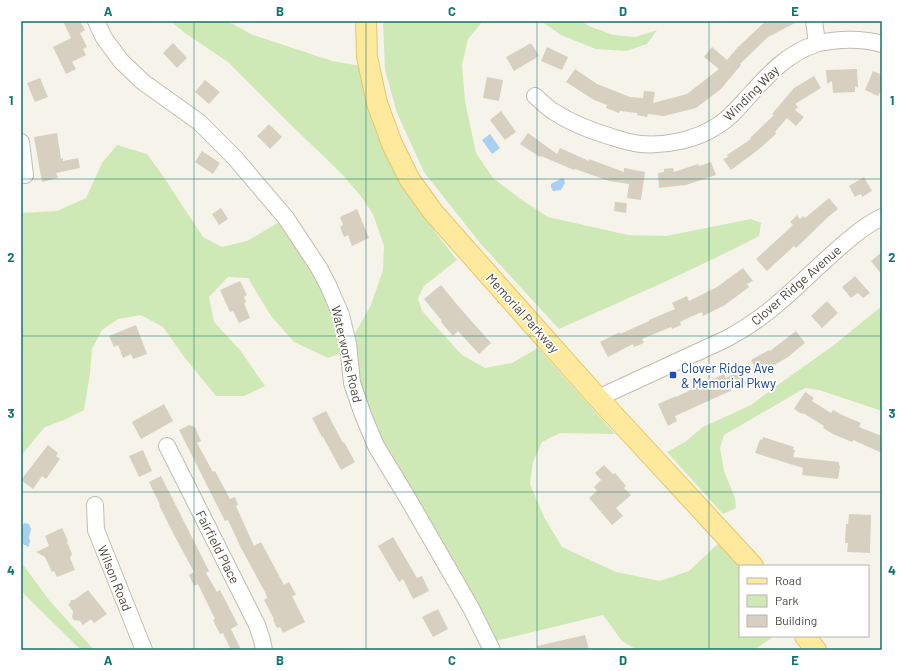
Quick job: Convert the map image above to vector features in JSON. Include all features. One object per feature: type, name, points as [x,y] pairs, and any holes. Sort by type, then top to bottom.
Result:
[{"type":"main road","name":"Memorial Parkway","points":[[366,21],[367,57],[377,104],[392,144],[410,180],[433,212],[598,398],[752,565]]},
{"type":"main road","points":[[806,637],[816,650]]},
{"type":"street","name":"Waterworks Road","points":[[96,21],[104,38],[121,62],[143,82],[199,122],[235,158],[286,218],[319,268],[341,315],[348,344],[352,383],[376,446],[471,608],[492,650]]},
{"type":"street","points":[[814,21],[817,43]]},
{"type":"street","name":"Winding Way","points":[[535,96],[554,112],[595,132],[628,142],[641,144],[664,144],[701,135],[717,126],[734,112],[783,61],[805,48],[817,43],[854,39],[882,44]]},
{"type":"street","points":[[21,142],[25,175]]},
{"type":"street","name":"Clover Ridge Avenue","points":[[598,398],[743,330],[758,320],[782,300],[854,234],[882,217]]},
{"type":"street","name":"Fairfield Place","points":[[167,446],[256,623],[264,650]]},
{"type":"street","name":"Wilson Road","points":[[95,505],[96,530],[144,650]]},
{"type":"green space","points":[[170,21],[227,21],[253,35],[332,61],[361,66],[393,165],[416,207],[457,260],[424,286],[418,298],[422,311],[462,355],[485,368],[512,363],[538,348],[615,434],[560,433],[542,442],[533,462],[530,484],[544,517],[562,547],[616,572],[660,581],[689,571],[720,542],[739,567],[739,637],[773,637],[754,650],[637,650],[622,641],[603,615],[496,641],[367,413],[356,372],[353,337],[371,305],[383,270],[384,246],[373,214],[360,195],[341,173],[228,62]]},
{"type":"green space","points":[[383,21],[483,21],[468,39],[462,65],[465,101],[476,153],[493,178],[519,198],[548,217],[628,235],[666,236],[751,219],[761,223],[759,236],[685,272],[559,329],[480,243],[424,172],[397,113],[385,70]]},
{"type":"green space","points":[[541,21],[582,21],[589,26],[613,35],[636,37],[657,30],[647,44],[626,51],[596,49],[561,35]]},
{"type":"green space","points":[[117,145],[147,154],[203,237],[222,247],[247,241],[281,221],[317,277],[337,324],[344,352],[328,358],[294,342],[271,316],[248,278],[228,277],[209,297],[214,322],[240,350],[265,386],[244,396],[216,396],[185,358],[163,327],[141,315],[118,319],[102,330],[92,349],[90,374],[84,410],[45,427],[21,457],[21,213],[57,211],[86,198],[102,163]]},
{"type":"green space","points":[[882,306],[882,411],[819,390],[805,388],[724,435],[720,448],[724,471],[735,498],[736,508],[723,514],[667,452],[685,442],[703,427],[751,405],[834,345]]},
{"type":"green space","points":[[21,562],[49,600],[94,650],[81,650],[21,591]]},
{"type":"water","points":[[490,134],[500,148],[492,154],[482,140]]},
{"type":"water","points":[[562,178],[564,179],[565,183],[561,190],[553,191],[551,184]]},
{"type":"water","points":[[24,523],[29,524],[31,529],[29,537],[30,542],[29,546],[27,547],[22,543],[21,537],[21,531]]},
{"type":"building","points":[[63,21],[80,21],[85,30],[80,33],[87,47],[83,49],[86,55],[72,62],[76,69],[66,74],[53,47],[71,38]]},
{"type":"building","points":[[766,21],[799,21],[768,37],[740,64],[741,65],[721,89],[696,108],[664,116],[648,114],[647,117],[637,115],[637,113],[620,111],[619,113],[606,108],[607,105],[594,100],[566,82],[575,69],[597,84],[630,97],[643,98],[644,91],[655,92],[653,103],[687,94],[719,69],[704,57],[712,47],[727,60],[737,48]]},
{"type":"building","points":[[173,43],[187,58],[177,68],[163,53]]},
{"type":"building","points":[[531,43],[539,56],[514,71],[506,57]]},
{"type":"building","points":[[547,47],[568,57],[562,70],[541,61]]},
{"type":"building","points":[[857,69],[858,88],[855,86],[855,92],[833,93],[832,81],[827,84],[826,70]]},
{"type":"building","points":[[873,71],[882,75],[882,88],[878,96],[865,90]]},
{"type":"building","points":[[814,76],[821,88],[795,104],[798,107],[795,110],[804,117],[796,126],[787,118],[775,132],[776,134],[758,150],[731,170],[723,159],[728,157],[727,155],[751,139],[750,138],[774,115],[772,114],[794,88]]},
{"type":"building","points":[[487,77],[503,80],[499,101],[483,98]]},
{"type":"building","points":[[40,78],[48,97],[35,102],[27,83]]},
{"type":"building","points":[[205,80],[220,92],[209,104],[195,92]]},
{"type":"building","points":[[501,111],[516,132],[505,140],[490,120]]},
{"type":"building","points":[[269,124],[282,137],[270,149],[257,136]]},
{"type":"building","points":[[57,133],[61,159],[63,158],[63,161],[78,158],[80,168],[56,173],[58,178],[42,182],[34,137]]},
{"type":"building","points":[[528,133],[557,154],[560,148],[589,161],[589,159],[624,172],[624,168],[645,172],[641,200],[627,198],[629,184],[609,181],[575,169],[574,170],[541,156],[540,157],[520,144]]},
{"type":"building","points":[[202,151],[220,163],[213,174],[195,162]]},
{"type":"building","points":[[711,162],[716,175],[686,185],[659,188],[658,173],[664,172],[664,169],[673,168],[674,172],[698,164],[699,166]]},
{"type":"building","points":[[864,177],[872,191],[862,197],[861,194],[855,197],[849,186]]},
{"type":"building","points":[[829,198],[838,209],[796,248],[794,246],[767,271],[756,259],[793,225],[790,222],[797,215],[800,219],[803,216],[805,218]]},
{"type":"building","points":[[615,202],[627,203],[626,213],[614,211]]},
{"type":"building","points":[[221,208],[228,219],[219,225],[212,214]]},
{"type":"building","points":[[357,209],[369,238],[352,246],[348,235],[344,237],[340,227],[343,225],[340,217]]},
{"type":"building","points":[[882,252],[882,275],[871,261]]},
{"type":"building","points":[[743,268],[753,281],[747,284],[749,287],[725,305],[703,316],[702,312],[690,317],[680,322],[681,325],[672,329],[671,327],[642,339],[644,343],[634,347],[633,344],[608,357],[600,342],[675,309],[672,303],[687,296],[689,301],[717,287]]},
{"type":"building","points":[[855,276],[870,293],[863,298],[858,293],[851,298],[842,287]]},
{"type":"building","points":[[240,281],[247,295],[244,297],[246,302],[244,303],[250,318],[239,323],[233,311],[230,312],[220,290]]},
{"type":"building","points":[[441,285],[491,343],[479,354],[458,331],[453,336],[424,299]]},
{"type":"building","points":[[827,301],[838,313],[822,328],[811,316]]},
{"type":"building","points":[[136,325],[147,354],[133,359],[131,354],[123,358],[118,345],[114,347],[109,336]]},
{"type":"building","points":[[796,331],[805,343],[788,357],[759,374],[751,360],[769,350],[770,351]]},
{"type":"building","points":[[740,371],[746,384],[675,416],[677,421],[668,426],[658,404],[724,374],[726,378]]},
{"type":"building","points":[[805,392],[814,398],[812,401],[831,413],[833,410],[861,423],[859,427],[882,436],[882,453],[853,440],[852,442],[833,434],[823,428],[824,426],[794,409]]},
{"type":"building","points":[[164,404],[173,421],[141,439],[132,422]]},
{"type":"building","points":[[326,411],[355,462],[341,470],[312,418]]},
{"type":"building","points":[[189,425],[195,427],[201,441],[197,443],[213,472],[215,471],[230,499],[235,497],[238,505],[236,506],[254,546],[261,542],[284,585],[289,582],[296,595],[292,596],[305,622],[283,633],[280,627],[277,628],[264,600],[267,598],[266,594],[241,548],[228,520],[225,521],[179,430]]},
{"type":"building","points":[[763,437],[794,447],[793,450],[795,450],[793,457],[839,462],[840,466],[838,479],[802,475],[803,468],[755,453],[760,439],[762,440]]},
{"type":"building","points":[[48,445],[58,453],[56,456],[60,459],[46,479],[42,476],[33,489],[21,480]]},
{"type":"building","points":[[143,450],[152,471],[139,477],[129,456]]},
{"type":"building","points":[[604,465],[613,474],[615,473],[626,486],[624,488],[631,495],[616,508],[623,516],[612,525],[589,498],[597,491],[594,487],[601,480],[595,473]]},
{"type":"building","points":[[161,476],[209,571],[206,573],[217,592],[220,590],[238,625],[231,629],[241,650],[231,650],[223,633],[220,634],[213,620],[215,619],[198,584],[194,586],[189,575],[194,572],[159,505],[149,482]]},
{"type":"building","points":[[849,514],[871,515],[870,553],[847,552],[848,543],[845,543],[846,524],[848,524]]},
{"type":"building","points":[[62,528],[68,541],[67,542],[72,554],[70,558],[75,570],[57,577],[54,571],[52,572],[45,557],[36,552],[49,546],[45,536]]},
{"type":"building","points":[[393,537],[417,578],[422,576],[429,591],[413,599],[403,579],[399,582],[378,546]]},
{"type":"building","points":[[88,590],[107,614],[94,623],[91,619],[83,625],[80,621],[72,618],[73,611],[68,604],[71,600],[74,600]]},
{"type":"building","points":[[438,609],[448,629],[433,637],[422,617]]},
{"type":"building","points":[[585,635],[589,650],[537,650],[537,646]]},
{"type":"place","name":"Clover Ridge Ave & Memorial Pkwy","points":[[673,375]]}]
